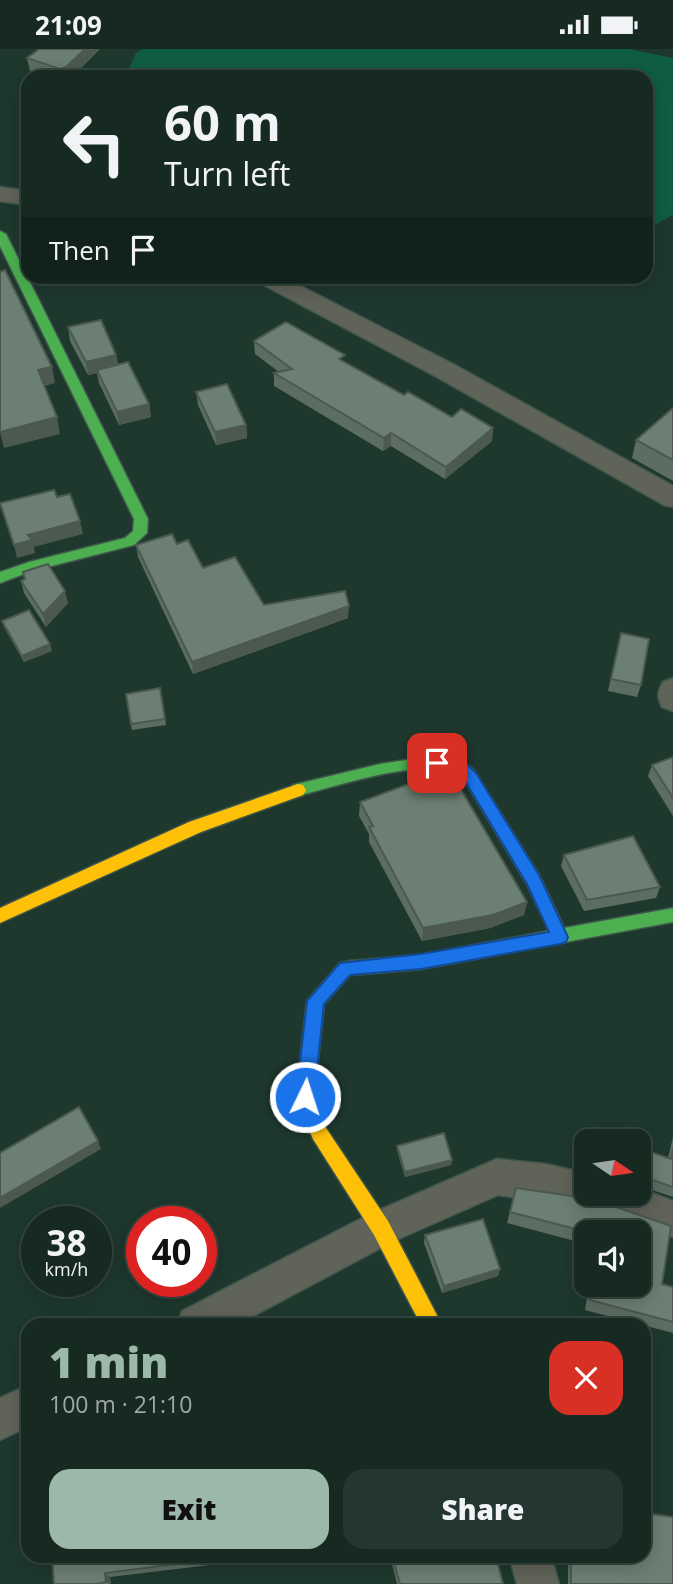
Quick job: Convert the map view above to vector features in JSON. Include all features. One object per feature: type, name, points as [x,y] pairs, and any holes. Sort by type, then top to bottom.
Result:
[{"type":"street","points":[[0,194],[21,197]]},
{"type":"street","points":[[0,233],[21,276]]},
{"type":"street","points":[[0,577],[129,542],[140,533],[141,519],[25,284]]},
{"type":"street","points":[[279,284],[444,370],[673,498]]},
{"type":"street","points":[[673,689],[673,699]]},
{"type":"street","points":[[0,916],[204,823],[313,786],[370,772],[437,763],[460,766],[470,777],[533,880],[560,937]]},
{"type":"street","points":[[428,1318],[381,1228],[318,1133],[305,1097],[316,1001],[346,968],[421,962],[673,915]]},
{"type":"street","points":[[209,1318],[381,1228],[497,1177],[574,1188]]},
{"type":"street","points":[[639,1206],[673,1219]]},
{"type":"street","points":[[0,1420],[21,1409]]},
{"type":"street","points":[[532,1563],[538,1584]]},
{"type":"green space","points":[[143,49],[628,49],[673,58],[673,215],[653,226],[653,70],[128,70],[136,53]]},
{"type":"building","points":[[39,49],[85,49],[66,67],[60,69],[27,58]]},
{"type":"building","points":[[5,270],[52,367],[38,370],[57,417],[0,432],[0,272]]},
{"type":"building","points":[[101,320],[116,355],[86,362],[68,327]]},
{"type":"building","points":[[286,322],[345,355],[339,359],[404,395],[408,392],[452,417],[461,409],[493,428],[446,467],[391,433],[384,438],[274,373],[292,369],[254,341]]},
{"type":"building","points":[[128,362],[149,404],[117,412],[97,370]]},
{"type":"building","points":[[227,384],[246,425],[215,432],[196,392]]},
{"type":"building","points":[[673,408],[673,460],[636,440]]},
{"type":"building","points":[[54,490],[57,497],[70,494],[80,521],[28,535],[32,540],[14,545],[0,503]]},
{"type":"building","points":[[172,534],[177,544],[188,540],[203,568],[235,557],[264,605],[345,591],[349,606],[192,662],[136,545]]},
{"type":"building","points":[[48,564],[65,591],[43,614],[21,581],[25,579],[23,572]]},
{"type":"building","points":[[29,610],[50,644],[22,656],[2,621]]},
{"type":"building","points":[[621,633],[649,639],[641,685],[611,679]]},
{"type":"building","points":[[160,688],[165,719],[131,724],[126,694]]},
{"type":"building","points":[[673,757],[673,798],[652,765]]},
{"type":"building","points":[[449,769],[527,902],[493,915],[423,928],[369,827],[373,826],[360,802]]},
{"type":"building","points":[[633,836],[660,887],[587,900],[564,855]]},
{"type":"building","points":[[79,1107],[98,1141],[0,1198],[0,1153]]},
{"type":"building","points":[[444,1133],[452,1160],[405,1172],[397,1146]]},
{"type":"building","points":[[673,1149],[673,1187],[651,1179],[651,1152],[671,1159]]},
{"type":"building","points":[[516,1188],[574,1196],[574,1206],[613,1206],[671,1226],[662,1284],[673,1287],[673,1322],[590,1300],[591,1297],[651,1297],[651,1220],[574,1220],[574,1229],[510,1212]]},
{"type":"building","points":[[483,1219],[500,1269],[444,1286],[425,1235]]},
{"type":"building","points":[[651,1514],[673,1517],[673,1584],[571,1584],[571,1563],[651,1563]]},
{"type":"building","points":[[52,1563],[183,1563],[105,1573],[106,1582],[96,1584],[54,1584]]},
{"type":"building","points":[[394,1563],[498,1563],[503,1584],[400,1584]]},
{"type":"traffic: fast","points":[[0,234],[21,276]]},
{"type":"traffic: fast","points":[[0,578],[29,567],[129,542],[140,533],[141,519],[25,284]]},
{"type":"traffic: fast","points":[[298,790],[404,766],[445,763],[460,767],[470,777],[533,880],[560,937]]},
{"type":"traffic: fast","points":[[351,968],[421,962],[673,915]]},
{"type":"traffic: slow","points":[[0,916],[195,827],[298,790]]},
{"type":"traffic: slow","points":[[351,968],[346,968],[316,1001],[305,1097],[319,1133],[381,1228],[428,1318]]},
{"type":"route","points":[[305,1097],[307,1055],[316,1001],[346,968],[421,962],[560,937],[533,880],[470,777],[460,766],[437,763]]}]
